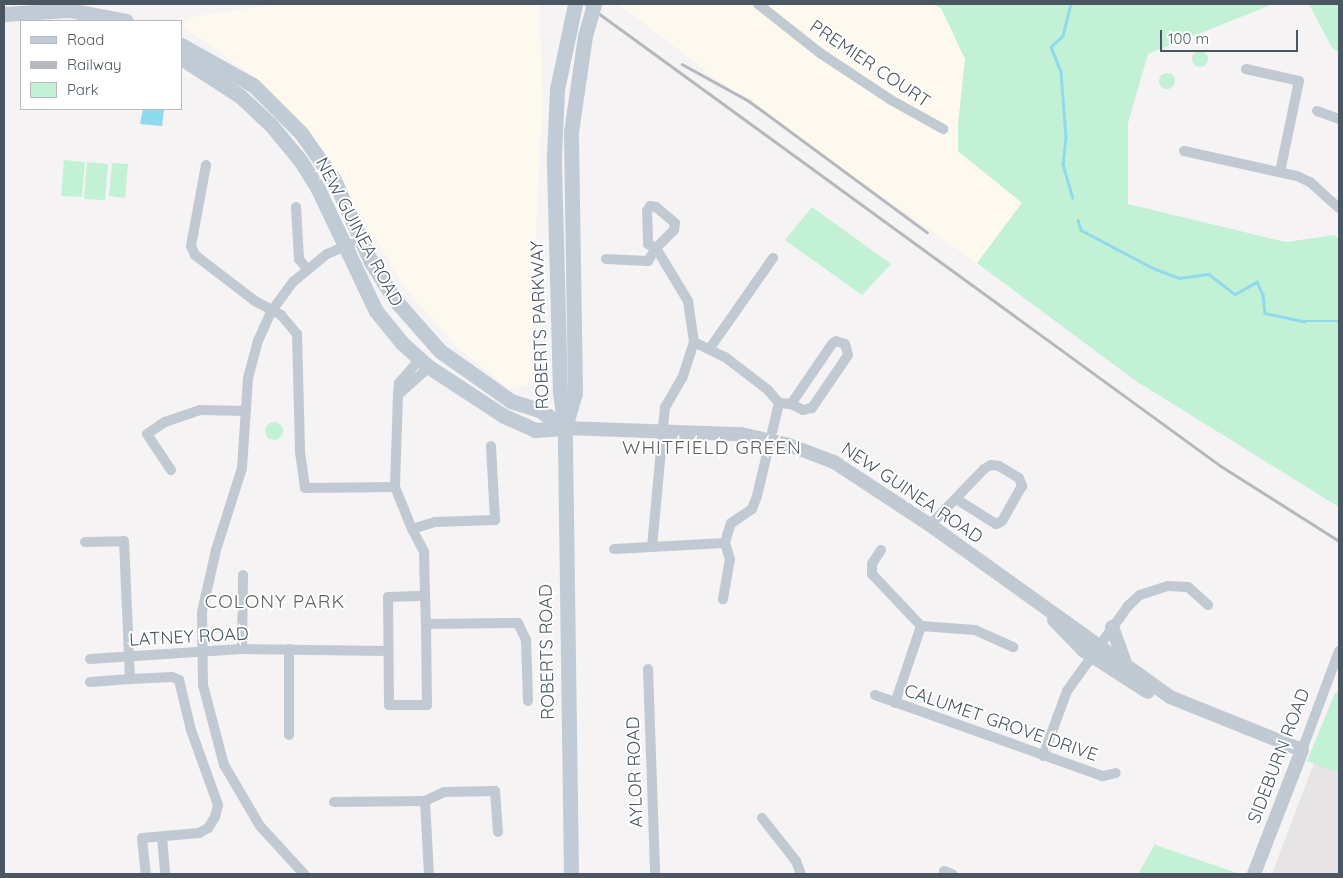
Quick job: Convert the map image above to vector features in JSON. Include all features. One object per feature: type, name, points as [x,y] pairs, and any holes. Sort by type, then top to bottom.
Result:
[{"type":"main road","name":"ROBERTS PARKWAY","points":[[565,428],[560,393],[554,156],[557,89],[569,27],[576,4]]},
{"type":"main road","name":"ROBERTS PARKWAY","points":[[565,428],[575,393],[571,132],[585,36],[594,4]]},
{"type":"main road","points":[[4,14],[45,10],[116,20]]},
{"type":"main road","name":"NEW GUINEA ROAD","points":[[182,46],[234,72],[286,114],[334,180],[360,240],[395,300],[440,350],[511,401],[541,411],[565,428]]},
{"type":"main road","name":"NEW GUINEA ROAD","points":[[182,59],[240,96],[271,126],[300,160],[318,189],[376,311],[424,363],[486,405],[523,425],[536,430],[565,428]]},
{"type":"main road","name":"ROBERTS ROAD","points":[[565,428],[571,874]]},
{"type":"street","name":"PREMIER COURT","points":[[758,4],[834,62],[943,129]]},
{"type":"street","points":[[1246,69],[1299,81],[1280,172]]},
{"type":"street","points":[[1317,111],[1339,119]]},
{"type":"street","points":[[1184,151],[1280,172],[1310,182],[1339,208]]},
{"type":"street","points":[[206,165],[191,246],[195,255],[271,312],[289,322],[297,334],[300,452],[305,488],[395,487]]},
{"type":"street","points":[[296,207],[299,259],[307,269]]},
{"type":"street","points":[[304,874],[260,826],[224,765],[206,705],[200,654],[208,578],[242,468],[252,359],[271,312],[307,269],[327,254],[360,240]]},
{"type":"street","points":[[606,259],[648,261],[656,248],[688,301],[694,342],[682,378],[665,407],[652,546]]},
{"type":"street","points":[[710,348],[773,258]]},
{"type":"street","points":[[694,342],[710,348],[768,390],[778,403],[791,404],[803,410],[812,408],[848,355],[845,344],[836,341],[832,344],[791,404]]},
{"type":"street","points":[[424,363],[399,383],[395,487],[424,552],[426,624],[427,705],[389,705],[388,597],[425,596]]},
{"type":"street","points":[[723,599],[730,559],[725,543],[732,524],[752,509],[778,403]]},
{"type":"street","points":[[171,470],[147,434],[165,422],[200,410],[246,411]]},
{"type":"street","name":"NEW GUINEA ROAD","points":[[565,428],[710,431],[769,440],[834,462],[930,525],[1047,608],[1095,651],[1149,692],[1170,697],[1302,750]]},
{"type":"street","points":[[412,528],[435,522],[495,520],[491,446]]},
{"type":"street","points":[[930,525],[956,499],[991,465],[999,466],[1019,478],[1022,486],[1002,521],[996,524],[956,499]]},
{"type":"street","points":[[85,542],[124,541],[130,679]]},
{"type":"street","points":[[614,549],[725,543]]},
{"type":"street","points":[[881,550],[872,564],[872,574],[921,626],[975,630],[1013,647]]},
{"type":"street","points":[[242,575],[242,649]]},
{"type":"street","points":[[1043,756],[1067,691],[1112,627],[1140,595],[1154,588],[1188,587],[1208,605]]},
{"type":"street","points":[[426,624],[518,623],[526,640],[528,701]]},
{"type":"street","points":[[894,703],[921,626]]},
{"type":"street","points":[[1112,627],[1125,663]]},
{"type":"street","name":"LATNEY ROAD","points":[[90,659],[200,654],[242,649],[289,649],[328,652],[388,651]]},
{"type":"street","points":[[289,649],[289,735]]},
{"type":"street","name":"NEW GUINEA ROAD","points":[[1095,651],[1125,663],[1170,697]]},
{"type":"street","name":"SIDEBURN ROAD","points":[[1254,874],[1339,651]]},
{"type":"street","name":"AYLOR ROAD","points":[[648,669],[654,874]]},
{"type":"street","points":[[90,682],[172,677],[179,680],[191,730],[218,805],[208,828],[199,833],[142,838],[146,874]]},
{"type":"street","name":"CALUMET GROVE DRIVE","points":[[876,695],[1102,776],[1116,772]]},
{"type":"street","points":[[334,802],[425,801],[444,792],[495,791],[498,832]]},
{"type":"street","points":[[425,801],[429,874]]},
{"type":"street","points":[[762,818],[796,861],[801,874]]},
{"type":"street","points":[[162,837],[165,874]]},
{"type":"shaded area","points":[[278,4],[540,4],[542,111],[535,253],[535,375],[525,386],[508,388],[459,349],[404,287],[375,238],[367,233],[342,180],[305,126],[255,78],[184,27],[190,17]]},
{"type":"shaded area","points":[[618,4],[932,4],[941,8],[965,59],[958,125],[958,151],[1022,203],[977,263],[758,110]]},
{"type":"shaded area","points":[[1314,763],[1339,773],[1339,874],[1272,874]]},
{"type":"green space","points":[[932,4],[1273,4],[1148,54],[1128,123],[1128,204],[1285,242],[1335,235],[1339,240],[1339,507],[1136,381],[977,263],[1022,203],[958,151],[958,125],[965,59],[941,8]]},
{"type":"green space","points":[[1309,4],[1339,4],[1339,52],[1332,48]]},
{"type":"green space","points":[[1200,51],[1206,53],[1208,59],[1206,65],[1200,67],[1194,65],[1192,59],[1194,53]]},
{"type":"green space","points":[[1167,73],[1173,75],[1175,81],[1173,87],[1167,89],[1161,87],[1159,81],[1161,75]]},
{"type":"green space","points":[[64,160],[85,162],[82,197],[61,196]]},
{"type":"green space","points":[[87,162],[108,164],[105,200],[84,199]]},
{"type":"green space","points":[[112,163],[128,164],[125,198],[109,196]]},
{"type":"green space","points":[[812,207],[891,264],[862,295],[785,240]]},
{"type":"green space","points":[[274,422],[280,425],[283,431],[280,437],[274,440],[268,437],[265,431],[268,425]]},
{"type":"green space","points":[[1339,692],[1339,773],[1307,761],[1335,693]]},
{"type":"green space","points":[[1155,844],[1158,846],[1237,873],[1138,874]]},
{"type":"water","points":[[143,110],[164,110],[162,126],[140,124]]},
{"type":"waterway","points":[[1071,4],[1063,36],[1051,47],[1061,72],[1066,137],[1063,164],[1073,198]]},
{"type":"waterway","points":[[1078,220],[1081,230],[1153,268],[1179,278],[1209,274],[1235,294],[1257,282],[1263,295],[1265,313],[1304,321],[1339,321]]},
{"type":"railway","points":[[586,4],[1221,466],[1339,541]]},
{"type":"railway","points":[[682,64],[749,101],[927,232]]},
{"type":"district","name":"WHITFIELD GREEN","points":[[712,448]]},
{"type":"district","name":"COLONY PARK","points":[[275,602]]}]
